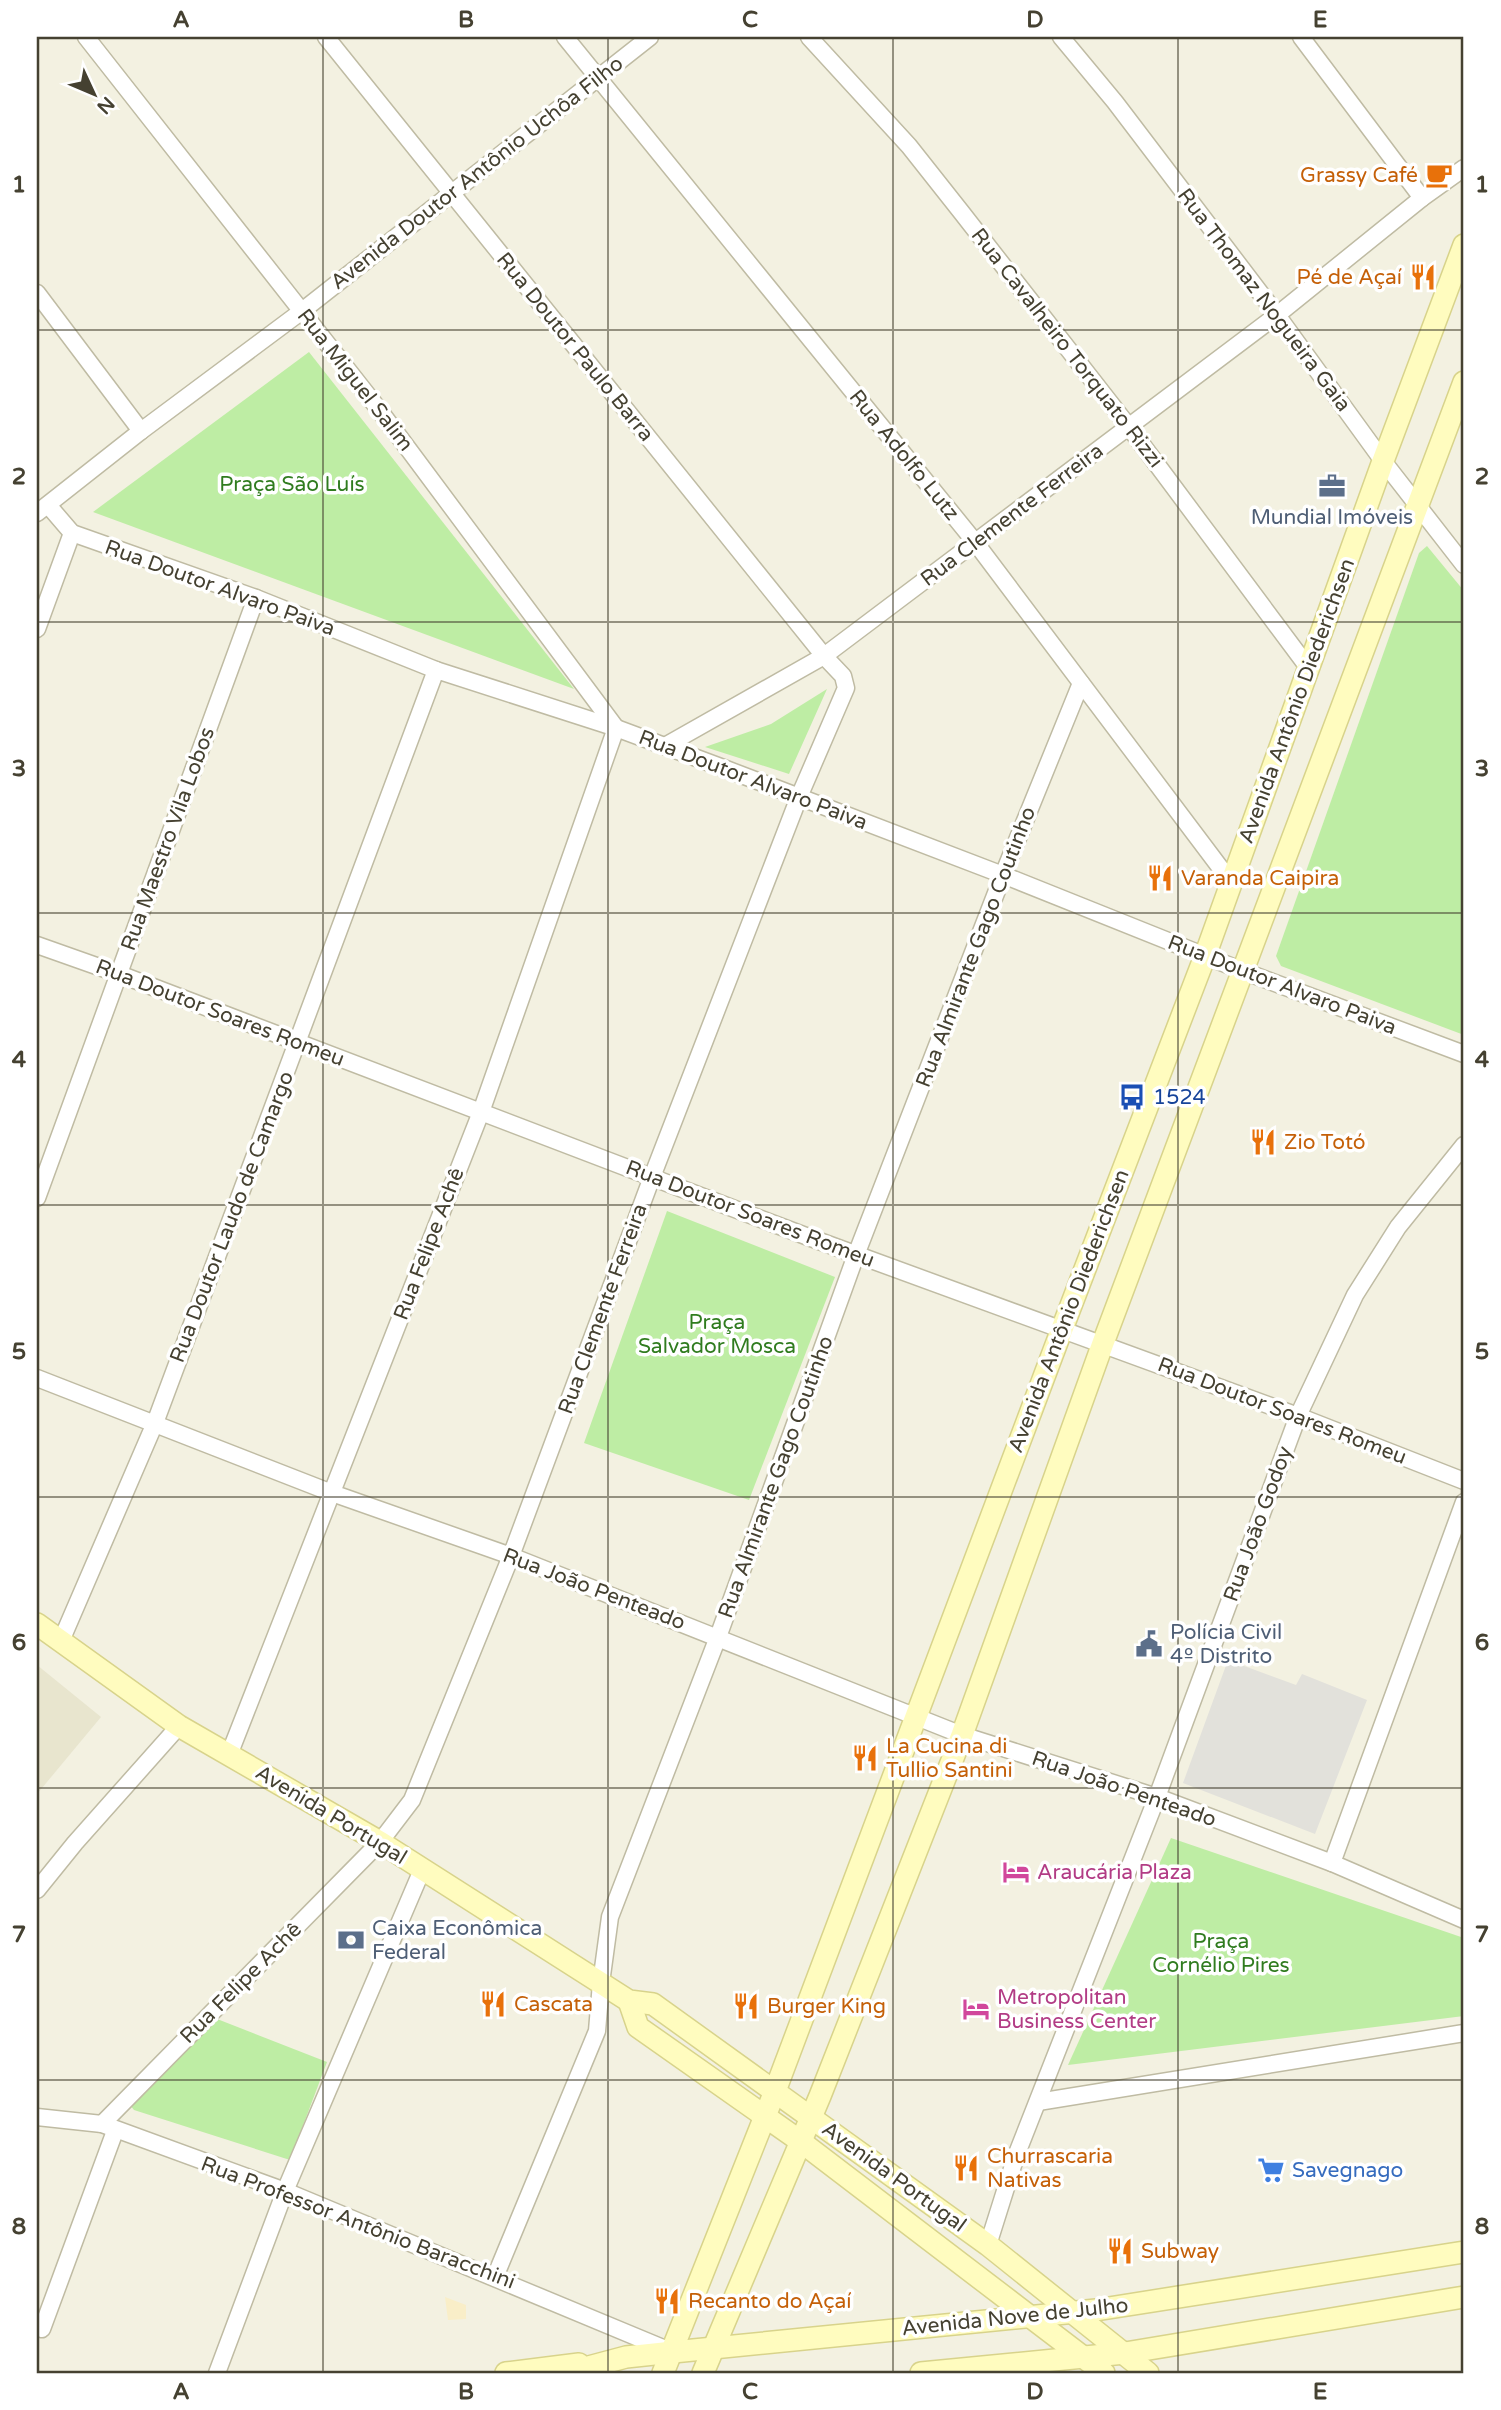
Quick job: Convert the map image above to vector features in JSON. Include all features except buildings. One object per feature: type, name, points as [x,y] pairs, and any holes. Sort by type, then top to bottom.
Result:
[{"type":"main road","name":"Avenida Antônio Diederichsen","points":[[663,2373],[775,2091],[1205,956],[1383,461],[1458,277],[1464,245]]},
{"type":"main road","name":"Avenida Antônio Diederichsen","points":[[703,2373],[811,2117],[962,1735],[1102,1343],[1464,382]]},
{"type":"main road","name":"Avenida Portugal","points":[[37,1624],[179,1726],[380,1842],[629,2001],[653,2004],[988,2245],[1148,2373]]},
{"type":"main road","name":"Avenida Portugal","points":[[629,2001],[638,2027],[800,2141],[1104,2373]]},
{"type":"main road","name":"Avenida Nove de Julho","points":[[566,2373],[626,2357],[1074,2312],[1464,2252]]},
{"type":"main road","points":[[921,2373],[972,2371],[1125,2353],[1464,2297]]},
{"type":"main road","points":[[506,2373],[626,2357]]},
{"type":"street","name":"Rua Miguel Salim","points":[[86,37],[377,407],[616,728]]},
{"type":"street","name":"Rua Doutor Paulo Barra","points":[[326,37],[824,656]]},
{"type":"street","name":"Rua Adolfo Lutz","points":[[565,37],[975,542],[1231,882]]},
{"type":"street","name":"Avenida Doutor Antônio Uchôa Filho","points":[[42,509],[302,311],[650,37]]},
{"type":"street","name":"Rua Cavalheiro Torquato Rizzi","points":[[809,37],[909,146],[1129,427],[1310,670]]},
{"type":"street","name":"Rua Thomaz Nogueira Gaia","points":[[1061,37],[1115,102],[1464,565]]},
{"type":"street","points":[[1301,37],[1422,198]]},
{"type":"street","name":"Rua Clemente Ferreira","points":[[665,746],[824,656],[1277,315],[1422,198],[1464,168]]},
{"type":"street","points":[[37,293],[141,431]]},
{"type":"street","name":"Rua Doutor Alvaro Paiva","points":[[42,509],[72,533],[256,598],[436,670],[665,746],[1464,1054]]},
{"type":"street","points":[[37,629],[72,533]]},
{"type":"street","name":"Rua Maestro Vila Lobos","points":[[37,1198],[256,598]]},
{"type":"street","name":"Rua Clemente Ferreira","points":[[380,1842],[412,1800],[511,1556],[652,1177],[799,797],[846,688],[843,677],[824,656]]},
{"type":"street","name":"Rua Doutor Laudo de Camargo","points":[[61,1641],[155,1423],[436,670]]},
{"type":"street","name":"Rua Almirante Gago Coutinho","points":[[495,2277],[597,2031],[610,1917],[718,1637],[856,1255],[1003,875],[1081,683]]},
{"type":"street","name":"Rua Felipe Achê","points":[[229,1755],[481,1112],[616,728]]},
{"type":"street","name":"Rua Doutor Soares Romeu","points":[[37,945],[856,1255],[1298,1416],[1464,1481]]},
{"type":"street","name":"Rua João Godoy","points":[[988,2245],[1016,2156],[1157,1797],[1298,1416],[1355,1295],[1398,1227],[1446,1164],[1464,1145]]},
{"type":"street","name":"Rua João Penteado","points":[[37,1378],[332,1493],[511,1556],[962,1735],[1157,1797],[1332,1863],[1464,1920]]},
{"type":"street","points":[[1332,1863],[1464,1502]]},
{"type":"street","points":[[37,1890],[179,1726]]},
{"type":"street","name":"Rua Felipe Achê","points":[[42,2329],[108,2128],[380,1842]]},
{"type":"street","points":[[217,2373],[285,2191],[422,1870]]},
{"type":"street","points":[[1038,2102],[1464,2033]]},
{"type":"street","name":"Rua Professor Antônio Baracchini","points":[[37,2117],[108,2128],[285,2191],[673,2352]]},
{"type":"shaded area","points":[[1228,1660],[1296,1685],[1302,1674],[1367,1700],[1315,1834],[1183,1783]]},
{"type":"shaded area","points":[[37,1665],[101,1717],[37,1794]]},
{"type":"shaded area","points":[[445,2297],[466,2305],[466,2319],[448,2320]]},
{"type":"green space","name":"Praça São Luís","points":[[309,352],[574,689],[93,512]]},
{"type":"green space","points":[[1427,546],[1464,591],[1464,1035],[1281,966],[1276,956],[1419,553]]},
{"type":"green space","points":[[827,689],[789,774],[705,747],[771,724]]},
{"type":"green space","name":"Praça Salvador Mosca","points":[[667,1211],[835,1277],[749,1500],[584,1443]]},
{"type":"green space","name":"Praça Cornélio Pires","points":[[1171,1838],[1464,1938],[1464,2016],[1068,2065]]},
{"type":"green space","points":[[212,2017],[327,2062],[290,2160],[134,2110],[130,2105]]},
{"type":"place","name":"Grassy Café","points":[[1439,175]]},
{"type":"place","name":"Pé de Açaí","points":[[1423,277]]},
{"type":"place","name":"Mundial Imóveis","points":[[1332,486]]},
{"type":"place","name":"Varanda Caipira","points":[[1160,878]]},
{"type":"place","name":"1524","points":[[1132,1097]]},
{"type":"place","name":"Zio Totó","points":[[1263,1142]]},
{"type":"place","name":"Polícia Civil 4º Distrito","points":[[1149,1644]]},
{"type":"place","name":"La Cucina di Tullio Santini","points":[[865,1758]]},
{"type":"place","name":"Araucária Plaza","points":[[1016,1872]]},
{"type":"place","name":"Caixa Econômica Federal","points":[[351,1940]]},
{"type":"place","name":"Cascata","points":[[493,2004]]},
{"type":"place","name":"Burger King","points":[[746,2006]]},
{"type":"place","name":"Metropolitan Business Center","points":[[976,2009]]},
{"type":"place","name":"Churrascaria Nativas","points":[[966,2168]]},
{"type":"place","name":"Savegnago","points":[[1271,2170]]},
{"type":"place","name":"Subway","points":[[1120,2251]]},
{"type":"place","name":"Recanto do Açaí","points":[[667,2301]]}]
